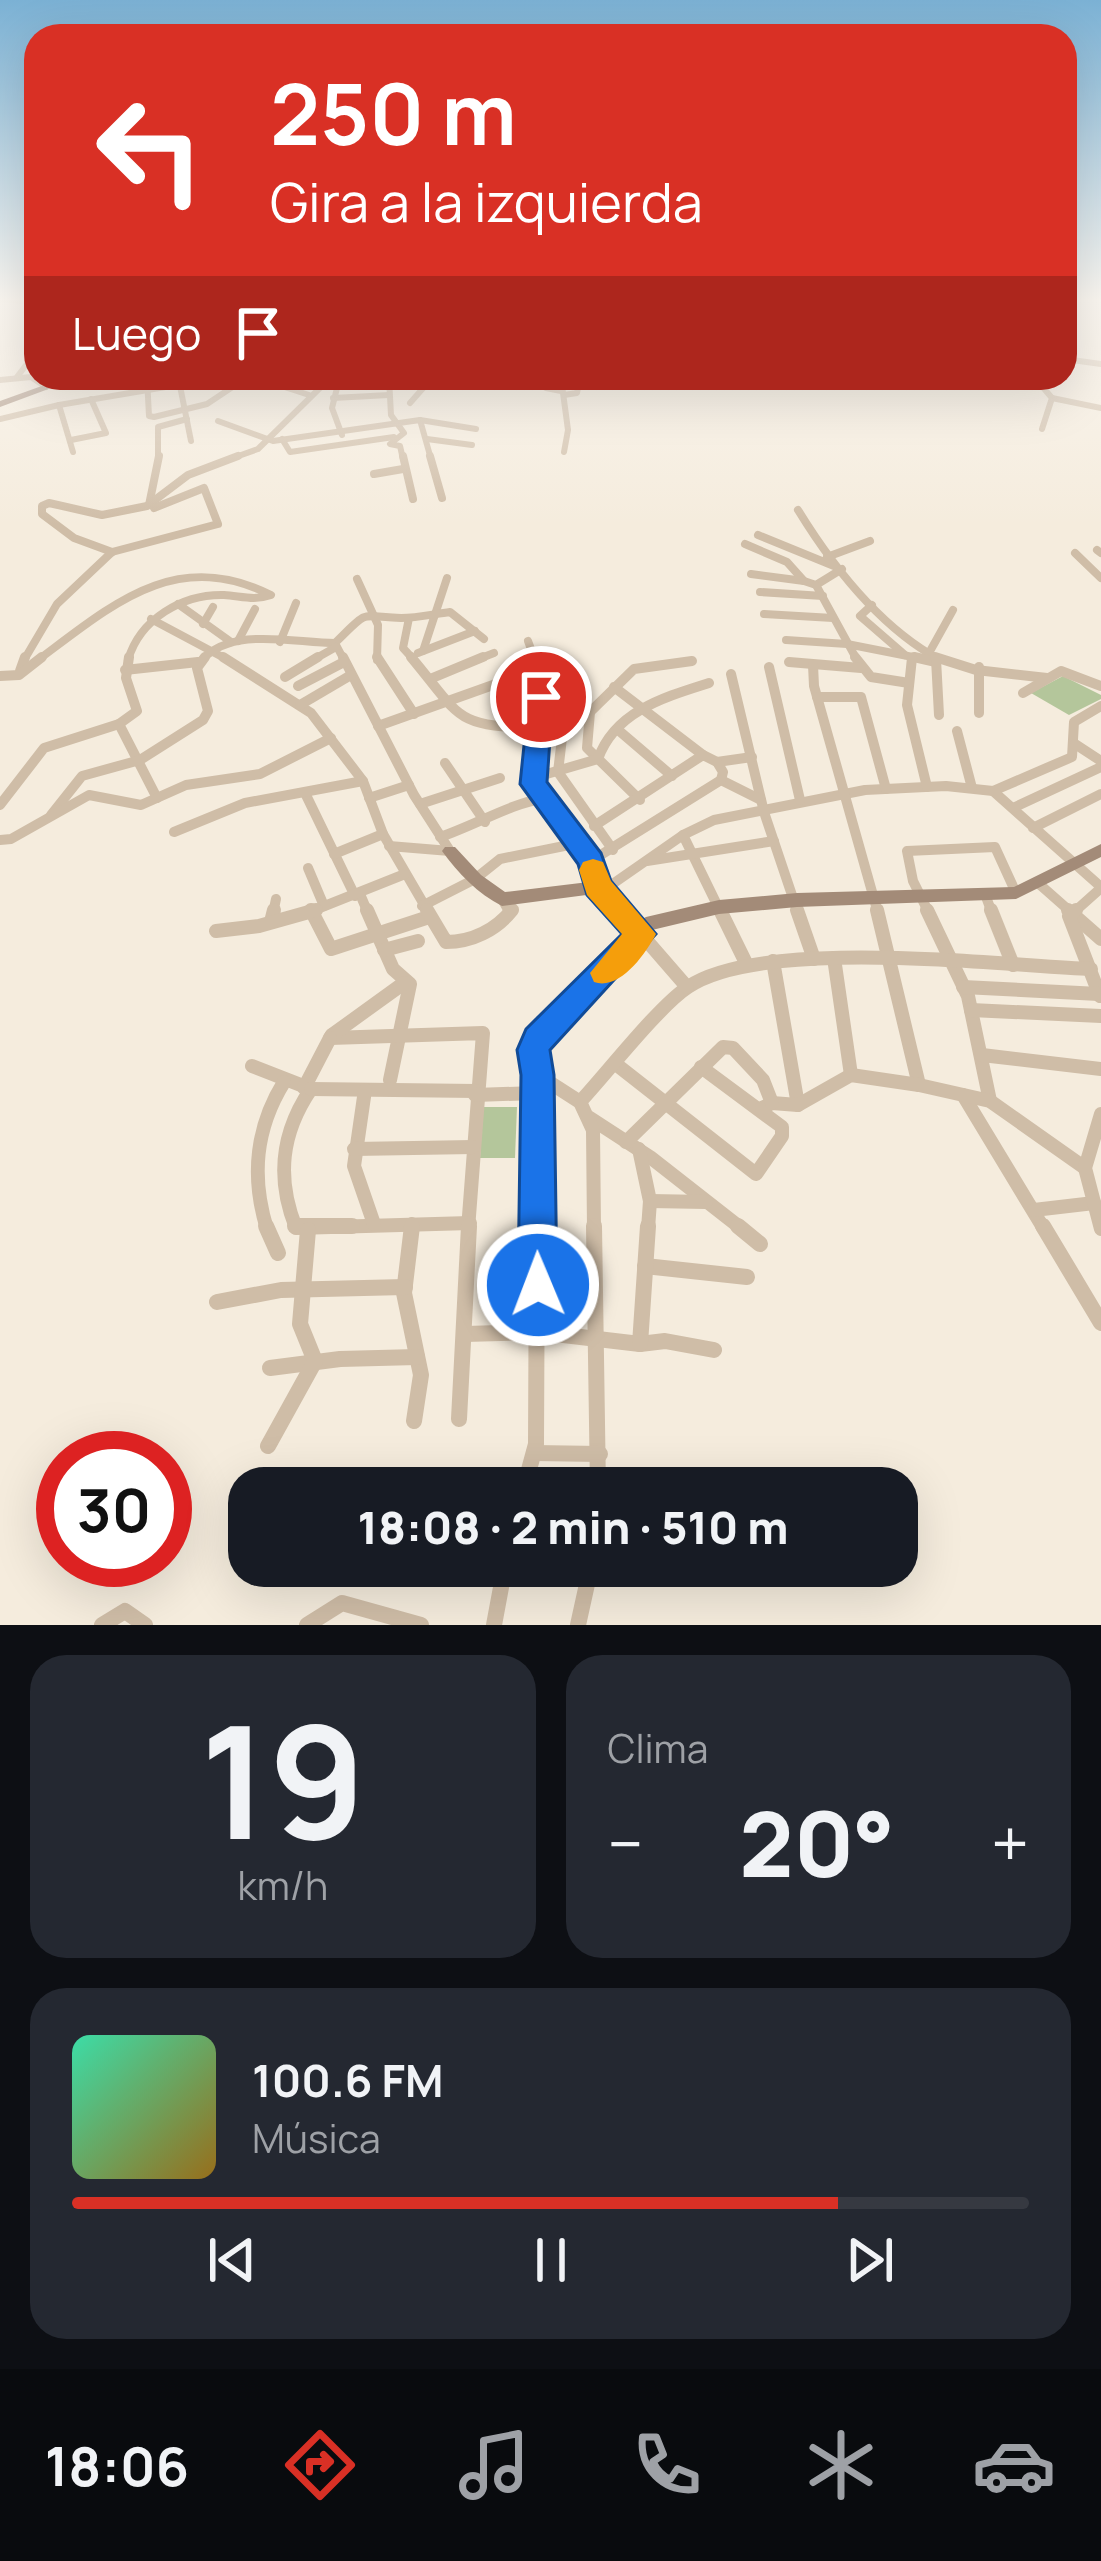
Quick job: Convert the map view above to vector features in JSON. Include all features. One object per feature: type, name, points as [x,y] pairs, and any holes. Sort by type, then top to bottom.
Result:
[{"type":"street","points":[[17,377],[20,373]]},
{"type":"street","points":[[0,380],[24,377]]},
{"type":"street","points":[[2,412],[41,390]]},
{"type":"street","points":[[2,412],[142,390]]},
{"type":"street","points":[[148,390],[151,417],[186,415]]},
{"type":"street","points":[[181,390],[191,441]]},
{"type":"street","points":[[146,506],[160,450],[158,427],[229,390]]},
{"type":"street","points":[[294,390],[309,395]]},
{"type":"street","points":[[146,506],[188,475],[253,452],[315,390]]},
{"type":"street","points":[[333,398],[340,390]]},
{"type":"street","points":[[283,440],[290,452],[404,433],[392,422],[389,390]]},
{"type":"street","points":[[410,403],[421,390]]},
{"type":"street","points":[[552,390],[577,394],[578,390]]},
{"type":"street","points":[[562,390],[568,430],[563,452]]},
{"type":"street","points":[[1045,390],[1052,398],[1101,408]]},
{"type":"street","points":[[333,398],[389,395]]},
{"type":"street","points":[[333,398],[345,443]]},
{"type":"street","points":[[1042,429],[1052,398]]},
{"type":"street","points":[[71,440],[106,433],[91,399]]},
{"type":"street","points":[[59,405],[73,452]]},
{"type":"street","points":[[218,421],[265,440],[420,420],[476,429]]},
{"type":"street","points":[[420,420],[442,498]]},
{"type":"street","points":[[394,437],[390,444],[400,446],[413,499]]},
{"type":"street","points":[[427,439],[472,445]]},
{"type":"street","points":[[374,474],[403,469]]},
{"type":"street","points":[[19,674],[58,602],[112,552],[218,524],[204,488],[164,506],[109,515],[49,503],[41,506],[42,514],[65,533],[112,552]]},
{"type":"street","points":[[798,511],[827,557],[934,658]]},
{"type":"street","points":[[758,535],[842,569]]},
{"type":"street","points":[[827,557],[870,541]]},
{"type":"street","points":[[746,544],[787,562],[823,596],[861,668],[874,678],[909,682]]},
{"type":"street","points":[[1075,554],[1101,578]]},
{"type":"street","points":[[752,574],[810,583],[842,569]]},
{"type":"street","points":[[0,676],[19,674],[125,597],[154,587],[202,576],[229,577],[271,595],[262,600],[220,595],[178,604],[151,620],[124,670],[138,706],[131,718],[44,748],[0,805]]},
{"type":"street","points":[[423,651],[448,578]]},
{"type":"street","points":[[357,579],[377,625],[376,662],[388,670],[414,714]]},
{"type":"street","points":[[760,592],[823,596]]},
{"type":"street","points":[[280,642],[296,603]]},
{"type":"street","points":[[178,604],[235,641]]},
{"type":"street","points":[[872,604],[860,616],[910,658]]},
{"type":"street","points":[[203,624],[212,608]]},
{"type":"street","points":[[235,641],[255,609]]},
{"type":"street","points":[[939,715],[934,658],[953,610]]},
{"type":"street","points":[[285,677],[373,613],[409,618],[436,611],[460,617],[480,635],[410,656]]},
{"type":"street","points":[[764,614],[833,618]]},
{"type":"street","points":[[409,618],[402,643],[472,725],[536,728]]},
{"type":"street","points":[[151,620],[210,649],[300,705],[332,738],[363,782],[386,840],[446,942],[458,944],[506,920],[512,910],[475,880],[420,804],[335,645]]},
{"type":"street","points":[[786,640],[848,644],[910,658],[1047,677],[1071,672],[1101,686]]},
{"type":"street","points":[[124,670],[198,662],[210,649],[235,641],[335,645]]},
{"type":"street","points":[[528,641],[539,662],[541,697],[533,778],[591,861],[597,886],[687,987]]},
{"type":"street","points":[[430,679],[494,653]]},
{"type":"street","points":[[910,658],[907,705],[927,787]]},
{"type":"street","points":[[51,815],[89,772],[140,760],[203,720],[208,711],[198,662]]},
{"type":"street","points":[[298,686],[344,662]]},
{"type":"street","points":[[640,800],[587,748],[590,712],[634,670],[692,662]]},
{"type":"street","points":[[789,662],[861,668]]},
{"type":"street","points":[[813,664],[817,697],[892,962],[919,1085]]},
{"type":"street","points":[[769,667],[800,800]]},
{"type":"street","points":[[979,667],[979,712]]},
{"type":"street","points":[[731,674],[763,806],[814,959]]},
{"type":"street","points":[[300,705],[351,675]]},
{"type":"street","points":[[1023,693],[1047,677]]},
{"type":"street","points":[[378,726],[507,680]]},
{"type":"street","points":[[598,759],[607,736],[642,709],[709,683]]},
{"type":"street","points":[[591,861],[721,779],[723,772],[717,762],[614,686]]},
{"type":"street","points":[[541,697],[590,712]]},
{"type":"street","points":[[817,697],[861,697],[886,789]]},
{"type":"street","points":[[566,704],[558,772],[613,850]]},
{"type":"street","points":[[502,899],[614,883],[683,835],[713,820],[763,806],[886,789],[994,791],[1072,757],[1074,722],[1101,706]]},
{"type":"street","points":[[1088,712],[1101,722]]},
{"type":"street","points":[[119,724],[157,798]]},
{"type":"street","points":[[617,729],[672,776]]},
{"type":"street","points":[[957,730],[971,788]]},
{"type":"street","points":[[0,840],[11,839],[89,795],[136,806],[186,785],[260,774],[332,738]]},
{"type":"street","points":[[1013,808],[1101,764],[1076,744]]},
{"type":"street","points":[[594,826],[703,755]]},
{"type":"street","points":[[717,762],[752,757]]},
{"type":"street","points":[[533,778],[598,759]]},
{"type":"street","points":[[445,763],[485,822]]},
{"type":"street","points":[[234,778],[245,803]]},
{"type":"street","points":[[420,804],[500,778]]},
{"type":"street","points":[[721,779],[763,806]]},
{"type":"street","points":[[174,832],[245,803],[363,782]]},
{"type":"street","points":[[369,798],[409,785]]},
{"type":"street","points":[[994,791],[1101,888],[1070,912]]},
{"type":"street","points":[[1033,828],[1101,794]]},
{"type":"street","points":[[306,795],[384,950],[410,989],[390,1080]]},
{"type":"street","points":[[334,854],[386,840],[445,844],[520,802],[545,798]]},
{"type":"street","points":[[683,835],[746,963]]},
{"type":"street","points":[[642,862],[774,841]]},
{"type":"street","points":[[308,868],[328,948],[379,935],[426,912],[500,860],[579,843]]},
{"type":"street","points":[[990,1101],[956,963],[920,898],[906,855],[910,849],[995,847],[1016,893]]},
{"type":"street","points":[[599,1467],[596,1148],[590,1118],[580,1102],[538,1075],[533,1066],[537,1040],[646,924],[719,907],[797,900],[1016,893],[1101,850]]},
{"type":"street","points":[[216,931],[245,932],[358,895],[405,874]]},
{"type":"street","points":[[1038,883],[1101,939]]},
{"type":"street","points":[[986,894],[1012,965]]},
{"type":"street","points":[[271,922],[276,899]]},
{"type":"street","points":[[964,987],[1100,997],[1070,912]]},
{"type":"street","points":[[384,950],[418,941]]},
{"type":"street","points":[[580,1102],[687,987],[746,963],[834,958],[1091,969]]},
{"type":"street","points":[[834,958],[851,1076]]},
{"type":"street","points":[[773,961],[798,1105]]},
{"type":"street","points":[[404,983],[331,1038],[282,1149],[282,1179],[293,1224],[308,1230],[470,1223]]},
{"type":"street","points":[[971,1010],[1101,1016]]},
{"type":"street","points":[[331,1038],[483,1033],[475,1093],[459,1420]]},
{"type":"street","points":[[616,1065],[664,1103],[756,1174],[783,1132],[767,1105],[763,1079],[733,1048],[723,1047],[664,1103],[632,1146]]},
{"type":"street","points":[[982,1055],[1101,1069]]},
{"type":"street","points":[[252,1066],[308,1089],[535,1093]]},
{"type":"street","points":[[700,1067],[767,1105],[798,1105],[832,1082],[851,1076],[990,1101],[1085,1168]]},
{"type":"street","points":[[530,1467],[538,1333],[538,1075]]},
{"type":"street","points":[[278,1253],[266,1231],[256,1176],[265,1123],[284,1082]]},
{"type":"street","points":[[365,1090],[354,1148],[360,1189],[374,1224]]},
{"type":"street","points":[[963,1095],[1101,1323]]},
{"type":"street","points":[[1101,1114],[1085,1168],[1101,1229]]},
{"type":"street","points":[[590,1118],[760,1244]]},
{"type":"street","points":[[632,1146],[650,1202],[640,1344]]},
{"type":"street","points":[[354,1148],[473,1147]]},
{"type":"street","points":[[650,1202],[706,1202]]},
{"type":"street","points":[[1034,1210],[1094,1204]]},
{"type":"street","points":[[412,1224],[405,1287],[421,1375],[414,1421]]},
{"type":"street","points":[[308,1230],[299,1289],[300,1324],[315,1361]]},
{"type":"street","points":[[645,1266],[747,1277]]},
{"type":"street","points":[[217,1302],[299,1289],[405,1287]]},
{"type":"street","points":[[465,1334],[538,1333],[640,1344],[665,1341],[714,1350]]},
{"type":"street","points":[[270,1368],[315,1361],[418,1357]]},
{"type":"street","points":[[268,1446],[315,1361]]},
{"type":"street","points":[[534,1453],[600,1454]]},
{"type":"street","points":[[494,1625],[501,1587]]},
{"type":"street","points":[[578,1625],[586,1587]]},
{"type":"street","points":[[307,1625],[342,1603],[421,1625]]},
{"type":"street","points":[[102,1625],[125,1611],[145,1625]]},
{"type":"green space","points":[[1063,676],[1101,699],[1069,715],[1031,693]]},
{"type":"green space","points":[[483,1107],[517,1107],[515,1158],[480,1158]]},
{"type":"slow traffic","points":[[593,870],[597,886],[641,934],[605,973]]},
{"type":"route","points":[[538,1285],[538,1075],[533,1050],[537,1040],[641,934],[597,886],[591,861],[533,784],[541,697]]}]
